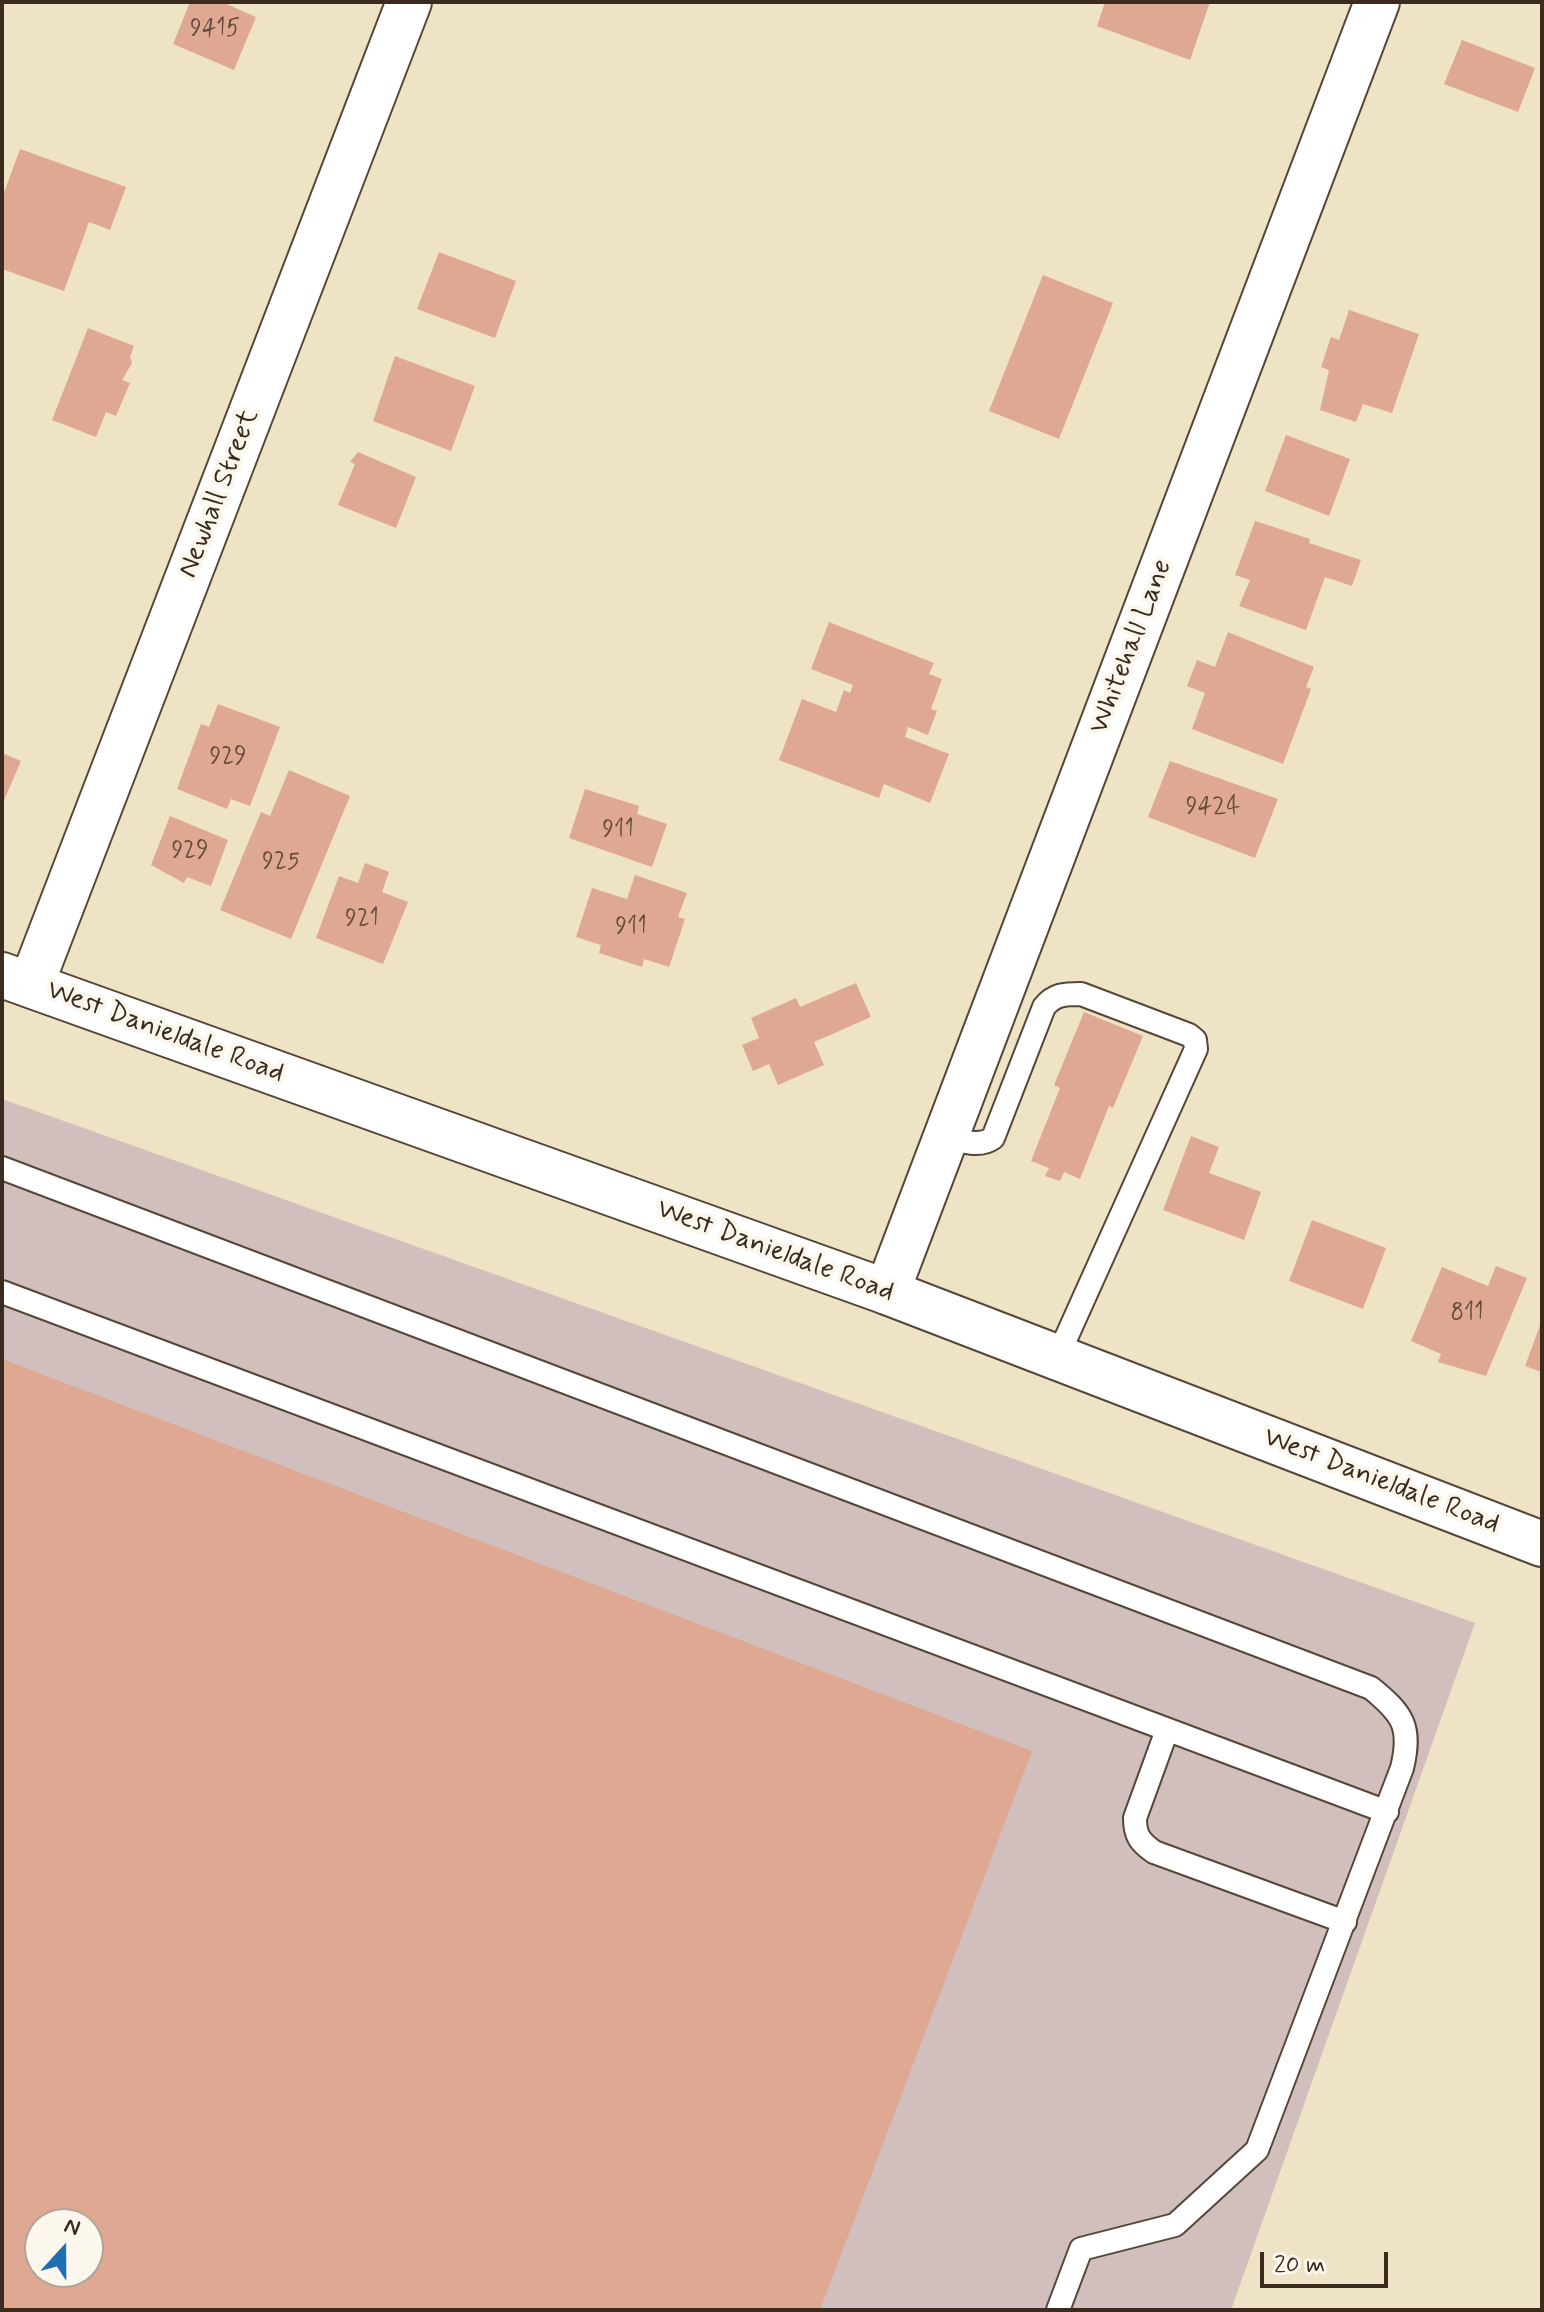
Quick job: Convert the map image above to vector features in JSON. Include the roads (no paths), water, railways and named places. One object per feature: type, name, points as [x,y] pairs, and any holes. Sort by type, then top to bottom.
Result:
[{"type":"street","name":"Newhall Street","points":[[17,980],[409,2]]},
{"type":"street","name":"Whitehall Lane","points":[[887,1292],[1377,2]]},
{"type":"street","name":"West Danieldale Road","points":[[17,980],[887,1292],[1542,1544]]},
{"type":"lane","points":[[946,1136],[968,1143],[988,1142],[993,1138],[1044,1007],[1050,999],[1064,994],[1081,994],[1195,1040],[1196,1049],[1057,1358]]},
{"type":"lane","points":[[2,1168],[1371,1688],[1390,1703],[1405,1722],[1408,1745],[1387,1812],[1257,2150],[1175,2225],[1081,2249],[1058,2310]]},
{"type":"lane","points":[[2,1292],[1387,1812]]},
{"type":"lane","points":[[1167,1730],[1135,1818],[1135,1832],[1141,1842],[1154,1852],[1345,1922]]}]
